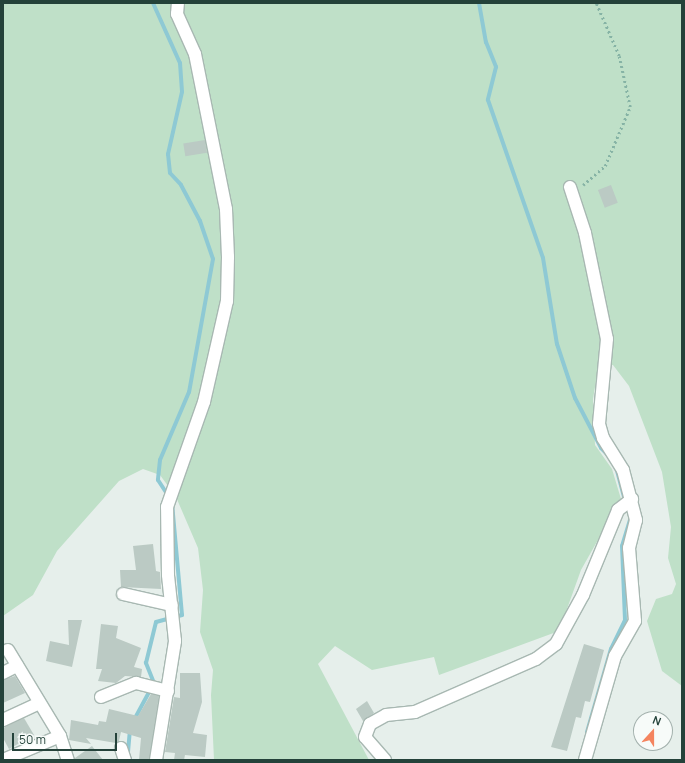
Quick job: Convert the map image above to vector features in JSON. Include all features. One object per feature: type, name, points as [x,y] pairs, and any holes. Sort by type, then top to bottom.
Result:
[{"type":"street","points":[[156,760],[175,641],[167,568],[167,507],[204,402],[227,301],[228,257],[226,209],[195,54],[176,14],[178,3]]},
{"type":"street","points":[[570,189],[585,234],[607,339],[599,424],[603,438],[623,470],[626,504],[636,520],[629,548],[635,621],[615,656],[585,760]]},
{"type":"street","points":[[385,760],[365,737],[370,724],[386,715],[415,712],[536,659],[556,644],[583,595],[626,504]]},
{"type":"street","points":[[122,594],[172,605]]},
{"type":"street","points":[[8,650],[38,703],[60,736],[68,760]]},
{"type":"street","points":[[3,673],[17,666]]},
{"type":"street","points":[[101,697],[136,683],[168,691]]},
{"type":"street","points":[[3,720],[38,703]]},
{"type":"street","points":[[3,760],[60,736]]},
{"type":"path","points":[[570,189],[604,166],[630,106],[619,56],[596,3]]},
{"type":"green space","points":[[3,3],[682,3],[682,686],[662,671],[647,621],[656,599],[672,594],[676,584],[668,558],[671,527],[662,472],[629,386],[613,365],[599,363],[593,399],[595,445],[612,469],[621,499],[581,570],[559,631],[439,675],[434,657],[372,670],[335,646],[318,664],[369,760],[214,760],[211,695],[213,670],[200,632],[203,590],[198,548],[176,497],[160,475],[143,469],[119,481],[57,551],[33,595],[3,616]]},
{"type":"building","points":[[205,140],[207,153],[185,156],[183,143]]},
{"type":"building","points":[[611,185],[618,203],[605,208],[598,190]]},
{"type":"building","points":[[153,544],[156,571],[160,572],[161,589],[121,587],[120,570],[136,570],[133,546]]},
{"type":"building","points":[[68,620],[82,620],[72,667],[46,661],[50,641],[69,645]]},
{"type":"building","points":[[101,624],[118,626],[116,638],[141,648],[134,667],[142,669],[141,677],[125,676],[116,683],[98,681],[102,669],[96,669]]},
{"type":"building","points":[[584,644],[604,650],[590,702],[585,701],[581,718],[576,717],[567,751],[551,747]]},
{"type":"building","points":[[180,673],[200,673],[202,702],[193,733],[207,735],[205,757],[185,755],[184,760],[174,760],[175,753],[165,752],[174,697],[180,698]]},
{"type":"building","points":[[15,676],[25,693],[3,703],[3,680]]},
{"type":"building","points":[[151,694],[159,696],[149,760],[139,760],[141,738],[121,732],[119,741],[116,743],[86,738],[91,744],[69,740],[71,720],[98,725],[99,721],[106,722],[109,709],[138,716]]},
{"type":"building","points":[[367,701],[374,713],[363,721],[356,709]]},
{"type":"building","points":[[24,718],[34,735],[9,749],[3,738],[3,728]]},
{"type":"building","points":[[92,746],[103,760],[75,760],[75,758]]},
{"type":"waterway","points":[[153,3],[180,63],[182,92],[168,154],[170,173],[181,185],[200,221],[213,259],[189,392],[160,460],[158,480],[169,497]]},
{"type":"waterway","points":[[479,3],[486,42],[496,67],[488,100],[543,258],[557,344],[575,398],[601,448],[608,455]]},
{"type":"waterway","points":[[616,467],[625,501]]},
{"type":"waterway","points":[[134,720],[154,683],[146,663],[156,622],[182,615],[172,502]]},
{"type":"waterway","points":[[587,732],[611,649],[625,620],[622,546],[631,517]]},
{"type":"waterway","points":[[128,752],[130,730]]}]
